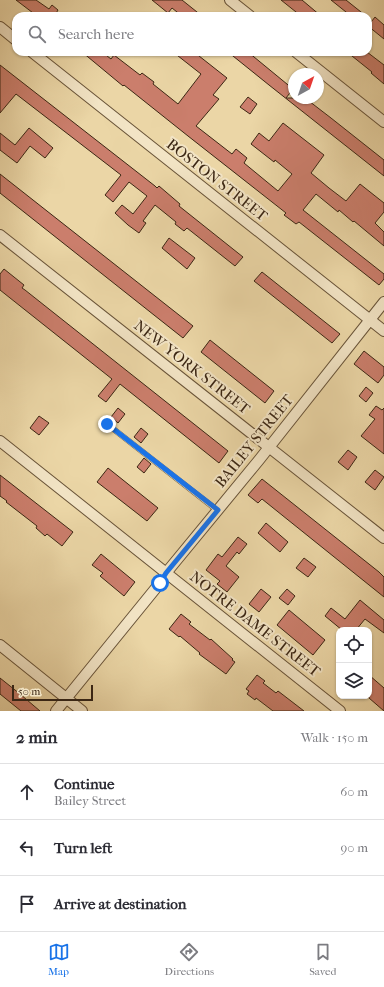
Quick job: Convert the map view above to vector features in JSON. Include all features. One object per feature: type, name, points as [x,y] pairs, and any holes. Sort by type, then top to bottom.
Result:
[{"type":"street","points":[[230,0],[245,12]]},
{"type":"street","points":[[0,27],[12,37]]},
{"type":"street","name":"BOSTON STREET","points":[[37,56],[384,331]]},
{"type":"street","points":[[301,56],[384,122]]},
{"type":"street","name":"NEW YORK STREET","points":[[0,235],[384,538]]},
{"type":"street","name":"BAILEY STREET","points":[[56,711],[384,302]]},
{"type":"street","name":"NOTRE DAME STREET","points":[[0,441],[340,711]]},
{"type":"street","points":[[0,645],[82,711]]},
{"type":"lane","points":[[107,424],[218,510]]},
{"type":"building","points":[[16,0],[36,0],[49,9],[52,5],[58,10],[57,12],[32,12]]},
{"type":"building","points":[[152,0],[182,0],[197,12],[177,12],[172,8],[169,12]]},
{"type":"building","points":[[281,0],[302,0],[316,12],[296,12]]},
{"type":"building","points":[[331,0],[346,0],[361,12],[346,12]]},
{"type":"building","points":[[375,17],[384,25],[384,39],[372,29],[372,21]]},
{"type":"building","points":[[87,56],[107,56],[111,59],[115,56],[140,75],[142,73],[154,82],[153,84],[178,104],[201,74],[178,56],[199,56],[227,78],[213,95],[219,99],[196,126],[232,154],[236,149],[247,158],[244,163],[278,191],[292,174],[275,160],[274,162],[251,144],[259,133],[269,141],[283,123],[324,155],[311,173],[329,188],[346,201],[360,184],[384,203],[384,212],[375,223],[384,232],[384,246],[354,221],[353,222],[339,210],[338,212],[316,194],[303,210],[384,274],[384,279],[379,285],[299,222],[296,224],[284,215],[286,213],[124,85],[123,86]]},
{"type":"building","points":[[233,56],[253,56],[288,85],[288,95],[286,98],[288,98],[288,100]]},
{"type":"building","points":[[352,56],[372,56],[384,65],[384,84],[371,73],[372,72]]},
{"type":"building","points":[[0,65],[157,188],[159,186],[180,204],[179,206],[243,257],[235,266],[187,228],[184,231],[175,224],[176,222],[155,205],[143,221],[146,223],[139,233],[128,225],[115,213],[122,205],[133,214],[147,196],[129,182],[113,202],[105,195],[121,175],[16,94],[0,113]]},
{"type":"building","points":[[248,97],[257,104],[250,114],[240,107]]},
{"type":"building","points":[[293,104],[313,104],[331,118],[384,160],[384,176]]},
{"type":"building","points":[[29,128],[53,148],[45,158],[30,146],[17,163],[0,150],[0,133],[15,145]]},
{"type":"building","points":[[0,174],[193,326],[183,338],[0,193]]},
{"type":"building","points":[[169,238],[195,258],[187,269],[162,248]]},
{"type":"building","points":[[4,269],[24,285],[22,288],[228,451],[219,463],[120,384],[106,402],[98,396],[112,379],[0,290],[0,274]]},
{"type":"building","points":[[262,272],[340,334],[332,343],[254,281]]},
{"type":"building","points":[[210,340],[274,391],[265,403],[201,352]]},
{"type":"building","points":[[364,351],[384,367],[384,375],[378,383],[354,364]]},
{"type":"building","points":[[366,387],[373,393],[366,402],[359,396]]},
{"type":"building","points":[[376,406],[382,410],[384,408],[384,454],[361,436],[375,419],[369,415]]},
{"type":"building","points":[[118,408],[125,414],[118,423],[111,417]]},
{"type":"building","points":[[39,416],[49,423],[39,435],[30,428]]},
{"type":"building","points":[[141,428],[148,434],[141,443],[134,437]]},
{"type":"building","points":[[348,450],[357,457],[348,470],[338,462]]},
{"type":"building","points":[[144,458],[151,464],[144,473],[137,467]]},
{"type":"building","points":[[108,468],[158,508],[147,521],[97,482]]},
{"type":"building","points":[[375,470],[384,477],[375,490],[365,482]]},
{"type":"building","points":[[0,475],[73,532],[62,546],[47,534],[45,536],[36,528],[37,526],[0,496]]},
{"type":"building","points":[[262,479],[379,572],[384,577],[384,597],[262,499],[258,503],[248,495]]},
{"type":"building","points":[[266,523],[288,542],[280,552],[258,533]]},
{"type":"building","points":[[238,537],[247,544],[239,554],[237,552],[226,566],[239,577],[227,592],[217,584],[220,581],[206,570],[218,554],[222,557]]},
{"type":"building","points":[[101,554],[135,582],[124,596],[100,576],[103,573],[92,565]]},
{"type":"building","points":[[304,558],[316,567],[308,577],[296,568]]},
{"type":"building","points":[[261,589],[271,597],[259,612],[249,604]]},
{"type":"building","points":[[287,589],[295,596],[288,605],[279,598]]},
{"type":"building","points":[[360,600],[384,620],[384,633],[365,619],[358,627],[338,627],[325,616],[331,608],[345,619]]},
{"type":"building","points":[[289,610],[325,640],[313,655],[277,625]]},
{"type":"building","points":[[181,614],[191,622],[189,624],[210,640],[211,639],[233,659],[232,660],[235,662],[226,674],[199,654],[200,653],[180,636],[179,637],[169,629]]},
{"type":"building","points":[[257,675],[265,681],[263,683],[276,693],[278,691],[304,711],[273,711],[256,698],[255,700],[247,694],[249,691],[246,689]]},
{"type":"building","points":[[0,678],[40,711],[21,711],[0,694]]},
{"type":"building","points":[[372,678],[384,688],[384,711],[370,699],[372,699]]},
{"type":"route","points":[[107,424],[218,510],[166,573],[160,583]]}]
